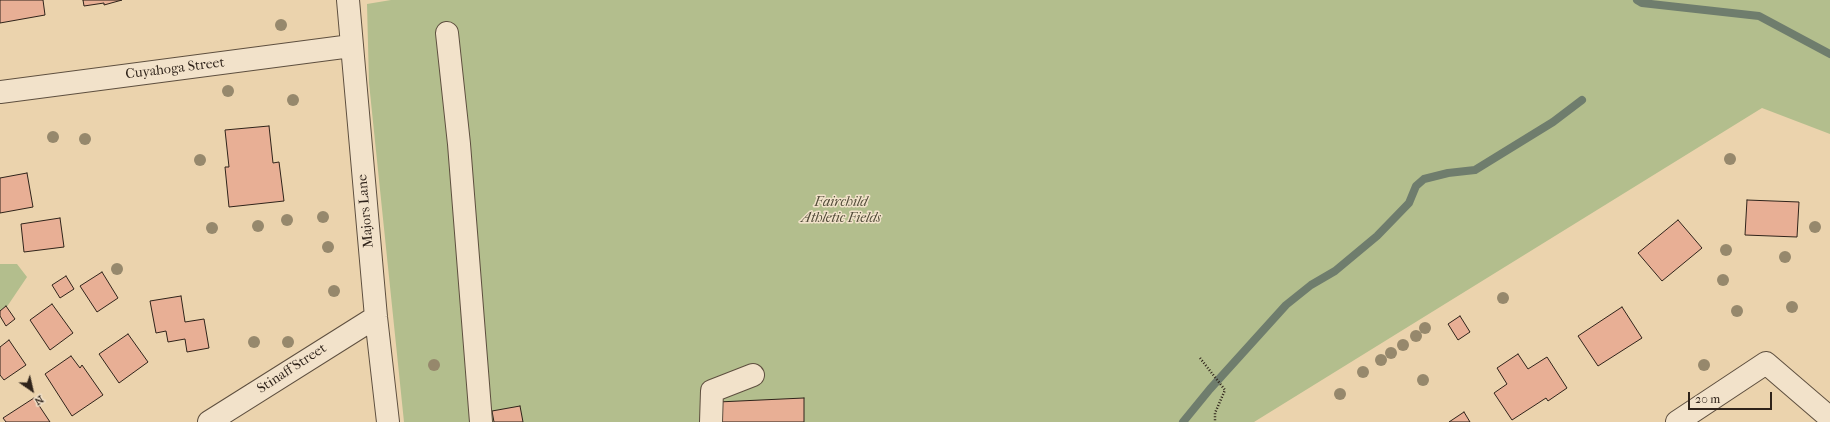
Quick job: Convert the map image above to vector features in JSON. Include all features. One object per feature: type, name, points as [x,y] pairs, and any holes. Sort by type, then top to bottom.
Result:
[{"type":"street","name":"Majors Lane","points":[[348,0],[376,317],[388,422]]},
{"type":"street","points":[[447,33],[459,144],[481,422]]},
{"type":"street","name":"Cuyahoga Street","points":[[0,92],[351,46]]},
{"type":"street","name":"Stinaff Street","points":[[209,422],[376,317]]},
{"type":"street","points":[[1677,422],[1766,363],[1830,418]]},
{"type":"street","points":[[712,422],[712,391],[753,375]]},
{"type":"path","points":[[1200,358],[1225,390],[1215,413],[1215,422]]},
{"type":"green space","name":"Fairchild Athletic Fields","points":[[391,0],[1830,0],[1830,134],[1762,108],[1254,422],[404,422],[369,83],[367,4]]},
{"type":"green space","points":[[0,264],[17,264],[27,277],[0,317]]},
{"type":"building","points":[[0,0],[43,0],[45,15],[0,23]]},
{"type":"building","points":[[83,0],[122,0],[104,5],[104,3],[84,6]]},
{"type":"building","points":[[269,126],[273,163],[279,162],[284,201],[229,207],[225,167],[229,167],[225,130]]},
{"type":"building","points":[[27,173],[33,207],[0,213],[0,178]]},
{"type":"building","points":[[1747,200],[1799,202],[1797,237],[1745,235]]},
{"type":"building","points":[[60,218],[64,247],[24,252],[21,224]]},
{"type":"building","points":[[1678,220],[1702,248],[1662,281],[1638,253]]},
{"type":"building","points":[[102,272],[118,298],[97,312],[80,286]]},
{"type":"building","points":[[66,276],[74,289],[60,298],[52,285]]},
{"type":"building","points":[[181,296],[185,322],[204,319],[209,348],[187,352],[185,339],[168,342],[166,331],[156,333],[150,301]]},
{"type":"building","points":[[52,304],[73,333],[50,350],[30,320]]},
{"type":"building","points":[[6,306],[15,319],[6,326],[0,316],[0,311]]},
{"type":"building","points":[[1622,307],[1642,338],[1598,366],[1578,336]]},
{"type":"building","points":[[1460,316],[1470,332],[1458,340],[1448,324]]},
{"type":"building","points":[[128,334],[148,362],[119,383],[99,354]]},
{"type":"building","points":[[9,340],[26,365],[4,380],[0,375],[0,347]]},
{"type":"building","points":[[1518,354],[1528,369],[1547,357],[1567,388],[1548,401],[1546,398],[1512,420],[1494,393],[1507,384],[1497,368]]},
{"type":"building","points":[[71,356],[80,368],[82,365],[103,395],[72,416],[45,374]]},
{"type":"building","points":[[34,398],[50,422],[6,422],[3,418]]},
{"type":"building","points":[[804,398],[804,422],[718,422],[718,402]]},
{"type":"building","points":[[520,406],[523,422],[494,422],[492,411]]},
{"type":"building","points":[[1464,412],[1470,422],[1449,422]]},
{"type":"waterway","points":[[1637,0],[1642,3],[1759,16],[1830,54]]},
{"type":"waterway","points":[[1183,422],[1210,389],[1286,305],[1311,285],[1335,271],[1377,236],[1409,203],[1416,186],[1424,179],[1448,173],[1475,170],[1553,122],[1582,100]]}]
